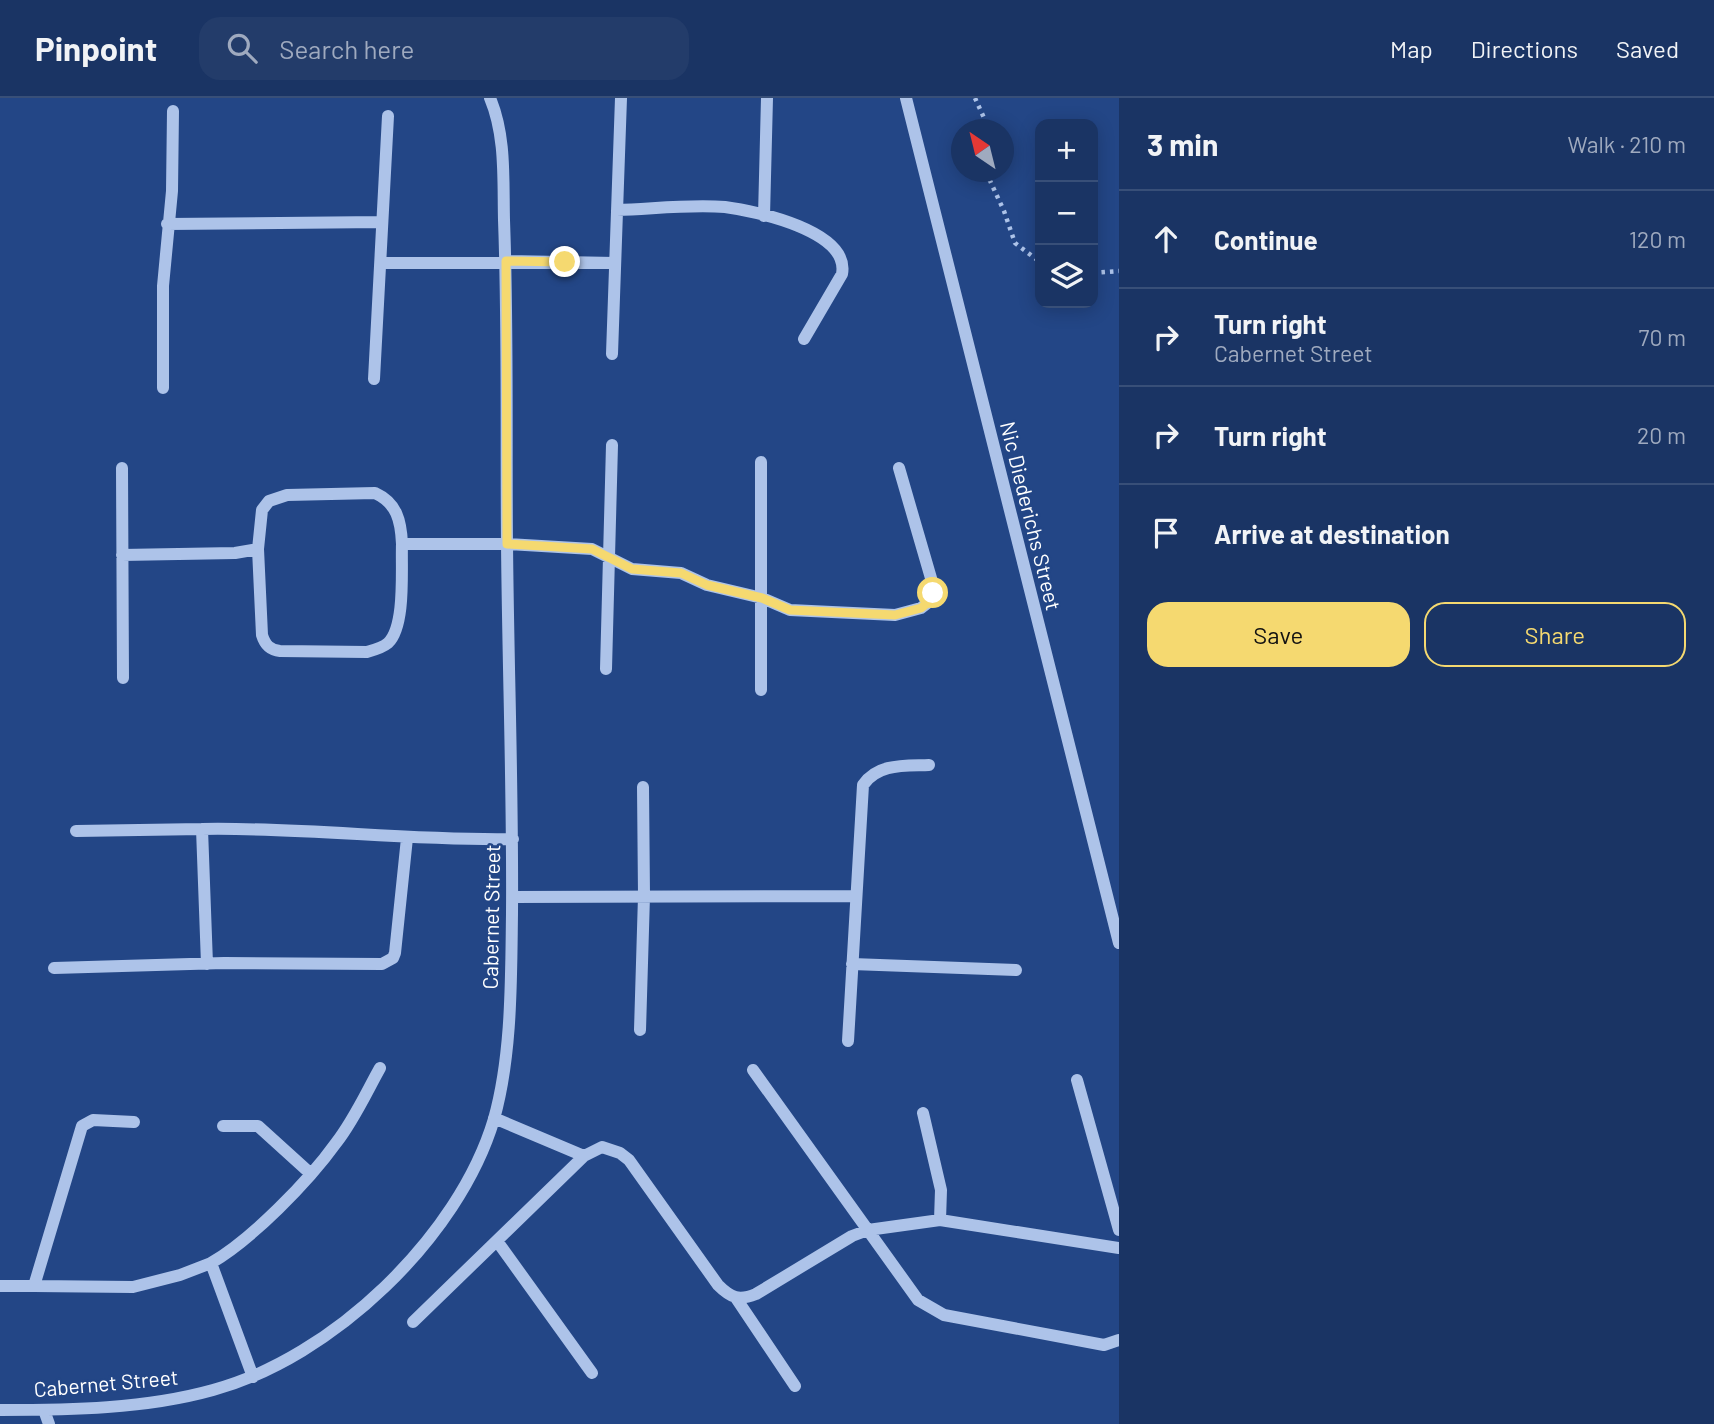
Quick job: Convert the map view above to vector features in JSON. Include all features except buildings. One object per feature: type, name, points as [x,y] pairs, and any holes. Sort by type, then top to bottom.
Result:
[{"type":"street","name":"Cabernet Street","points":[[0,1410],[44,1410],[156,1402],[214,1390],[253,1377],[288,1359],[346,1320],[387,1284],[420,1248],[456,1201],[494,1118],[508,1042],[513,839],[507,544],[506,261],[501,128],[490,98]]},
{"type":"street","points":[[612,354],[621,98]]},
{"type":"street","points":[[764,216],[767,98]]},
{"type":"street","name":"Nic Diederichs Street","points":[[906,98],[1119,943]]},
{"type":"street","points":[[163,388],[163,286],[172,191],[173,111]]},
{"type":"street","points":[[374,379],[388,116]]},
{"type":"street","points":[[617,210],[722,207],[803,227],[817,234],[842,258],[842,274],[804,339]]},
{"type":"street","points":[[167,224],[382,222]]},
{"type":"street","points":[[381,263],[615,262]]},
{"type":"street","points":[[606,669],[612,445]]},
{"type":"street","points":[[761,462],[761,690]]},
{"type":"street","points":[[122,468],[122,678]]},
{"type":"street","points":[[402,544],[507,544],[592,549],[632,569],[681,573],[707,585],[762,598],[790,610],[895,615],[921,608],[930,601],[933,585],[899,468]]},
{"type":"street","points":[[375,493],[383,497],[397,512],[401,525],[399,624],[387,643],[367,652],[272,650],[262,635],[258,549],[262,510],[269,501],[286,495],[375,493]]},
{"type":"street","points":[[122,555],[235,553],[258,549]]},
{"type":"street","points":[[848,1041],[863,785],[879,769],[929,765]]},
{"type":"street","points":[[640,1030],[644,896],[643,786]]},
{"type":"street","points":[[76,831],[202,829],[346,832],[452,840],[513,839]]},
{"type":"street","points":[[202,829],[207,964]]},
{"type":"street","points":[[54,968],[207,964],[382,964],[396,953],[407,838]]},
{"type":"street","points":[[512,897],[855,896]]},
{"type":"street","points":[[852,964],[1016,970]]},
{"type":"street","points":[[0,1286],[133,1287],[180,1275],[211,1263],[256,1229],[311,1174],[337,1143],[380,1068]]},
{"type":"street","points":[[752,1070],[918,1300],[944,1315],[1104,1345],[1119,1340]]},
{"type":"street","points":[[1077,1080],[1119,1230]]},
{"type":"street","points":[[923,1113],[941,1190],[940,1220]]},
{"type":"street","points":[[494,1118],[584,1156]]},
{"type":"street","points":[[34,1286],[82,1126],[93,1120],[134,1122]]},
{"type":"street","points":[[223,1126],[258,1126],[311,1174]]},
{"type":"street","points":[[413,1322],[584,1156],[602,1147],[620,1153],[629,1160],[718,1285],[728,1295],[736,1298],[745,1299],[756,1294],[839,1243],[868,1230],[940,1220],[1119,1248]]},
{"type":"street","points":[[497,1241],[592,1373]]},
{"type":"street","points":[[211,1263],[253,1377]]},
{"type":"street","points":[[736,1298],[795,1386]]},
{"type":"street","points":[[44,1410],[49,1424]]},
{"type":"path","points":[[975,98],[984,119]]},
{"type":"path","points":[[991,182],[1015,243],[1035,258]]},
{"type":"path","points":[[1098,273],[1119,271]]},
{"type":"route","points":[[565,262],[506,261],[507,544],[592,549],[632,569],[681,573],[707,585],[762,598],[790,610],[895,615],[921,608],[930,601],[933,593]]}]
